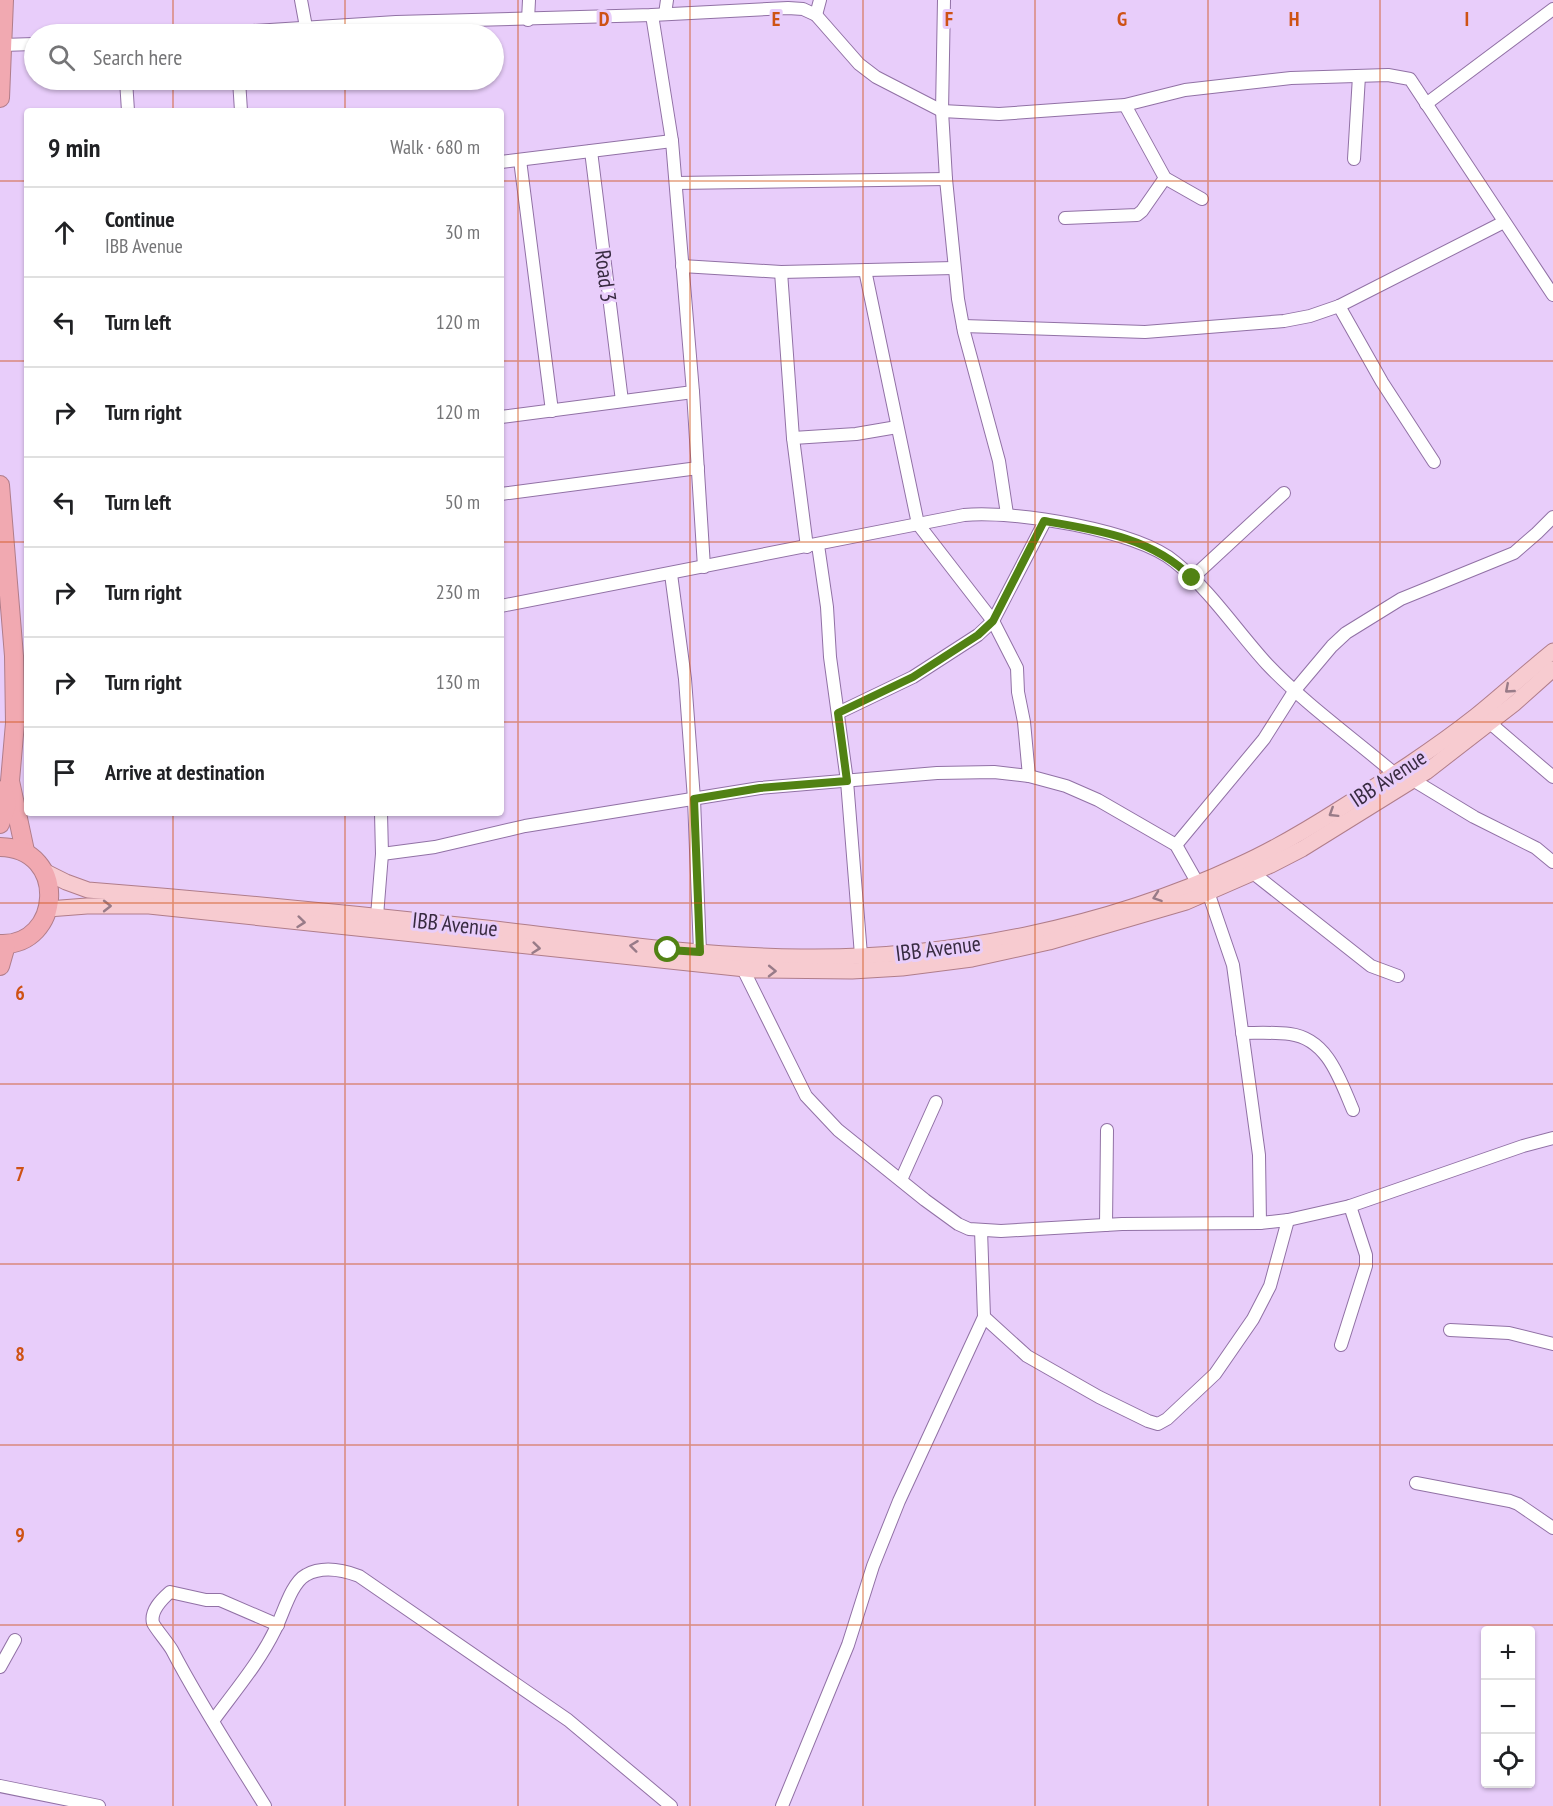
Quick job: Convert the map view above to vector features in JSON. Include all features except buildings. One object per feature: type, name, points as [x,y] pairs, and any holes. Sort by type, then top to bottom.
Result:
[{"type":"highway","points":[[0,98],[4,0]]},
{"type":"highway","points":[[0,485],[20,656],[15,723],[5,780],[25,851],[44,871],[50,891],[48,909],[38,927],[24,939],[3,945],[0,966]]},
{"type":"highway","points":[[0,618],[6,690],[7,804],[0,824]]},
{"type":"highway","points":[[0,847],[25,851]]},
{"type":"main road","name":"IBB Avenue","points":[[44,871],[88,890],[247,902],[668,950],[799,957],[944,949],[1051,929],[1156,898],[1203,887],[1283,844],[1395,774],[1476,717],[1553,651]]},
{"type":"main road","points":[[48,909],[87,906],[149,906],[743,969],[852,971],[902,968],[972,959],[1038,945],[1159,911],[1203,887],[1253,873],[1302,849],[1413,780],[1490,723],[1553,669]]},
{"type":"street","points":[[302,0],[306,24]]},
{"type":"street","points":[[528,20],[529,0]]},
{"type":"street","points":[[665,14],[667,0]]},
{"type":"street","points":[[816,15],[820,0]]},
{"type":"street","points":[[944,0],[942,111],[954,268],[963,326],[999,460],[1007,514]]},
{"type":"street","points":[[360,24],[803,9],[816,15],[859,64],[876,77],[942,111],[999,114],[1125,105],[1185,90],[1291,78],[1388,75],[1406,77],[1410,79],[1553,295]]},
{"type":"street","points":[[1426,104],[1553,9]]},
{"type":"street","points":[[652,15],[672,141],[676,183],[704,567]]},
{"type":"street","points":[[2,45],[24,44]]},
{"type":"street","points":[[1354,159],[1359,76]]},
{"type":"street","points":[[127,90],[128,108]]},
{"type":"street","points":[[240,90],[242,108]]},
{"type":"street","points":[[1125,105],[1165,178],[1202,199]]},
{"type":"street","points":[[504,162],[672,141]]},
{"type":"street","name":"Road 3","points":[[591,151],[622,401]]},
{"type":"street","points":[[520,160],[552,411]]},
{"type":"street","points":[[1065,218],[1137,215],[1165,178]]},
{"type":"street","points":[[676,183],[946,179]]},
{"type":"street","points":[[963,326],[1145,332],[1284,321],[1310,316],[1339,306],[1504,222]]},
{"type":"street","points":[[682,266],[781,272],[954,268]]},
{"type":"street","points":[[865,270],[918,524],[993,621],[1017,668],[1029,776]]},
{"type":"street","points":[[781,272],[793,438],[812,546],[827,607],[830,657],[847,781],[861,955]]},
{"type":"street","points":[[1339,306],[1382,381],[1434,462]]},
{"type":"street","points":[[504,417],[693,392]]},
{"type":"street","points":[[793,438],[856,434],[897,427]]},
{"type":"street","points":[[504,494],[698,468]]},
{"type":"street","points":[[1192,578],[1284,493]]},
{"type":"street","points":[[504,605],[977,514],[1007,514],[1104,532],[1146,545],[1173,560],[1210,596],[1268,664],[1295,690],[1395,774]]},
{"type":"street","points":[[1176,845],[1264,739],[1295,690],[1346,633],[1401,599],[1514,553],[1538,534],[1553,517]]},
{"type":"street","points":[[838,713],[913,677],[978,635],[993,621],[1044,521]]},
{"type":"street","points":[[671,574],[685,679],[694,799],[700,952]]},
{"type":"street","points":[[1490,723],[1553,777]]},
{"type":"street","points":[[381,854],[435,847],[525,826],[760,788],[937,773],[994,772],[1029,776],[1066,786],[1098,800],[1176,845],[1203,887],[1233,964],[1259,1155],[1260,1223]]},
{"type":"street","points":[[1413,780],[1474,817],[1536,848],[1553,862]]},
{"type":"street","points":[[377,916],[381,816]]},
{"type":"street","points":[[1253,873],[1371,966],[1398,976]]},
{"type":"street","points":[[743,969],[806,1096],[838,1130],[958,1224],[969,1228],[1001,1231],[1106,1225],[1260,1223],[1288,1220],[1350,1206],[1523,1146],[1553,1138]]},
{"type":"street","points":[[1242,1033],[1291,1034],[1304,1038],[1320,1049],[1333,1065],[1353,1110]]},
{"type":"street","points":[[901,1180],[936,1102]]},
{"type":"street","points":[[1106,1225],[1107,1130]]},
{"type":"street","points":[[1341,1345],[1366,1266],[1366,1256],[1350,1206]]},
{"type":"street","points":[[984,1317],[1027,1356],[1099,1397],[1158,1424],[1167,1419],[1215,1374],[1253,1318],[1270,1286],[1288,1220]]},
{"type":"street","points":[[782,1806],[848,1645],[873,1566],[899,1501],[984,1317],[981,1230]]},
{"type":"street","points":[[1450,1329],[1509,1334],[1553,1344]]},
{"type":"street","points":[[1416,1483],[1510,1501],[1553,1528]]},
{"type":"street","points":[[213,1721],[262,1652],[278,1625],[295,1584],[305,1575],[321,1569],[346,1571],[359,1576],[568,1720],[671,1806]]},
{"type":"street","points":[[265,1806],[186,1678],[170,1646],[153,1625],[153,1612],[161,1599],[170,1592],[206,1600],[220,1600],[278,1625]]},
{"type":"street","points":[[0,1667],[15,1640]]},
{"type":"street","points":[[0,1786],[99,1806]]},
{"type":"route","points":[[668,950],[700,952],[694,799],[760,788],[847,781],[838,713],[913,677],[978,635],[993,621],[1044,521],[1104,532],[1146,545],[1173,560],[1192,578]]}]
